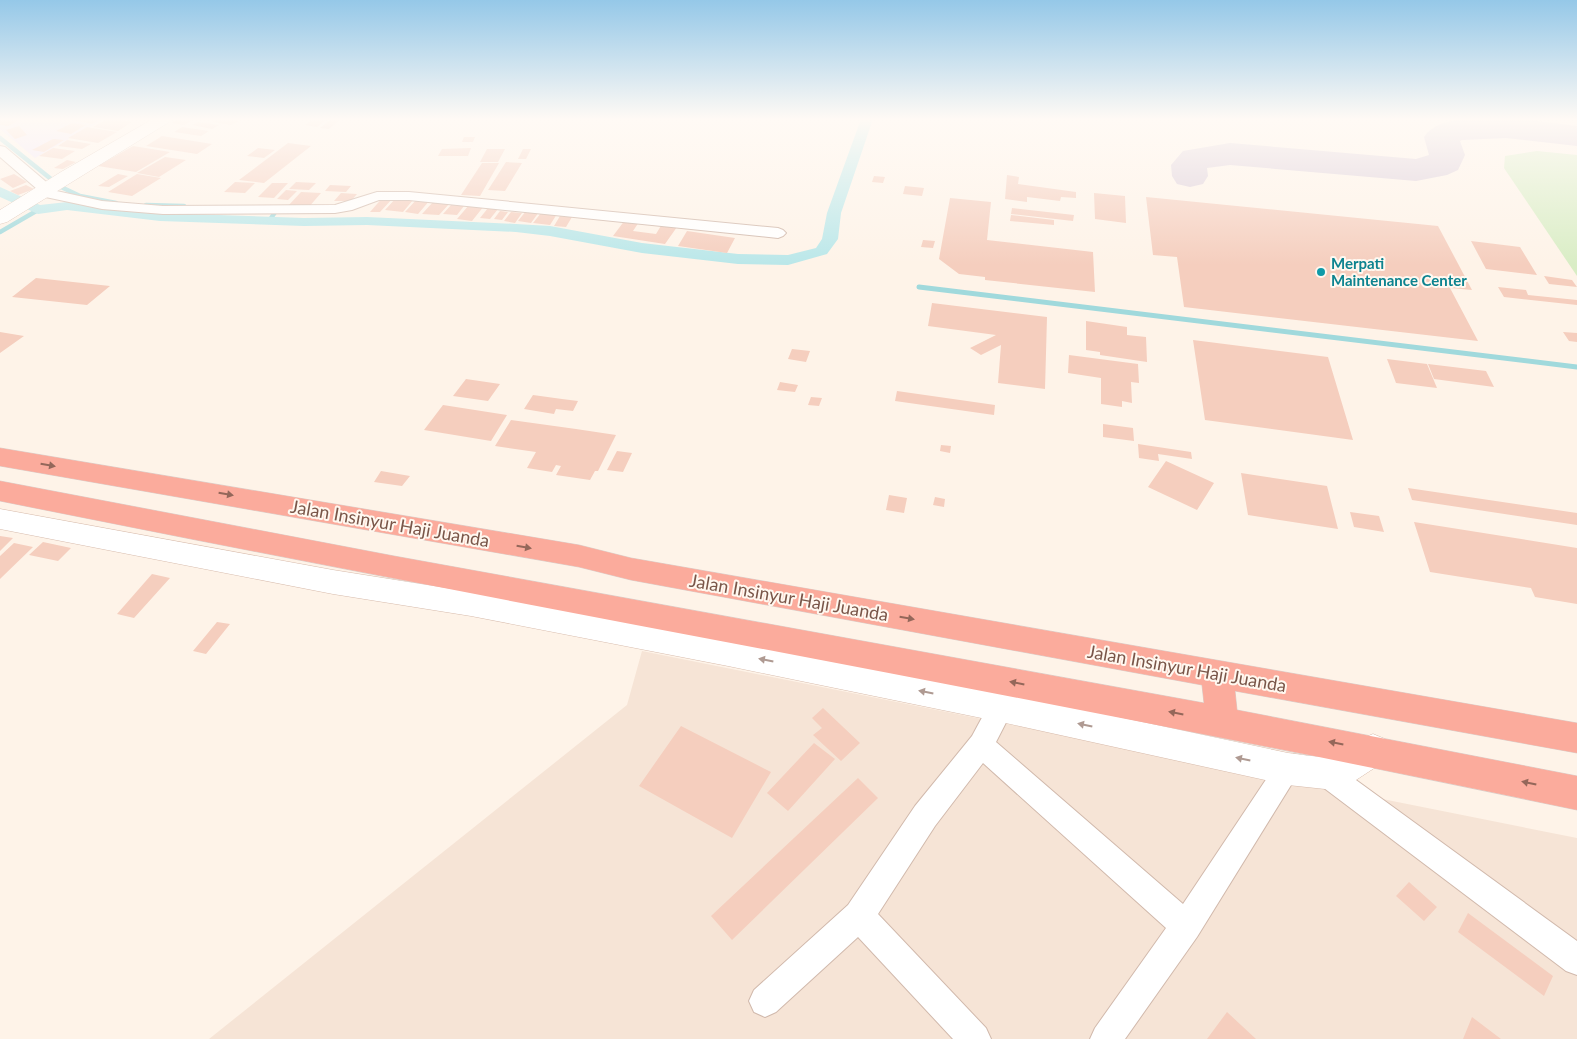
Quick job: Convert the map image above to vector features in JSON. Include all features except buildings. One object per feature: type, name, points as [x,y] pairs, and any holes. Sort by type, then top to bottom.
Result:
[{"type":"highway","name":"Jalan Insinyur Haji Juanda","points":[[0,457],[193,488],[570,555],[631,569],[1577,738]]},
{"type":"highway","points":[[160,524],[193,488]]},
{"type":"highway","points":[[0,491],[160,524],[1222,721],[1373,750],[1577,793]]},
{"type":"highway","points":[[1217,674],[1222,721]]},
{"type":"street","points":[[18,167],[42,191],[102,205],[130,208],[163,210],[335,210],[377,196],[394,195],[778,233]]},
{"type":"street","points":[[4,215],[82,167]]},
{"type":"street","points":[[0,519],[333,582],[471,604],[728,653],[1001,707],[1288,769],[1325,773],[1344,768],[1373,750]]},
{"type":"street","points":[[765,1001],[859,916],[925,816],[981,745],[1001,707]]},
{"type":"street","points":[[981,745],[1186,926]]},
{"type":"street","points":[[1106,1039],[1186,926],[1288,769]]},
{"type":"street","points":[[1325,773],[1577,960]]},
{"type":"street","points":[[859,916],[975,1039]]},
{"type":"shaded area","points":[[642,651],[1577,838],[1577,1039],[209,1039],[627,705]]},
{"type":"green space","points":[[1577,167],[1577,276],[1504,168]]},
{"type":"waterway","points":[[37,167],[61,187],[80,196],[116,203]]},
{"type":"waterway","points":[[0,191],[38,210],[67,206],[160,217],[304,222],[367,221],[516,228],[550,231],[642,248],[738,259],[788,260],[822,251],[830,239],[834,213],[850,167]]},
{"type":"waterway","points":[[146,205],[184,206]]},
{"type":"waterway","points":[[269,221],[278,208]]},
{"type":"waterway","points":[[0,232],[38,210]]},
{"type":"waterway","points":[[919,287],[1577,367]]},
{"type":"taxiway","points":[[1189,167],[1190,176]]},
{"type":"taxiway","points":[[1387,167],[1416,170],[1431,167]]},
{"type":"place","name":"Merpati Maintenance Center","points":[[1321,272]]}]
